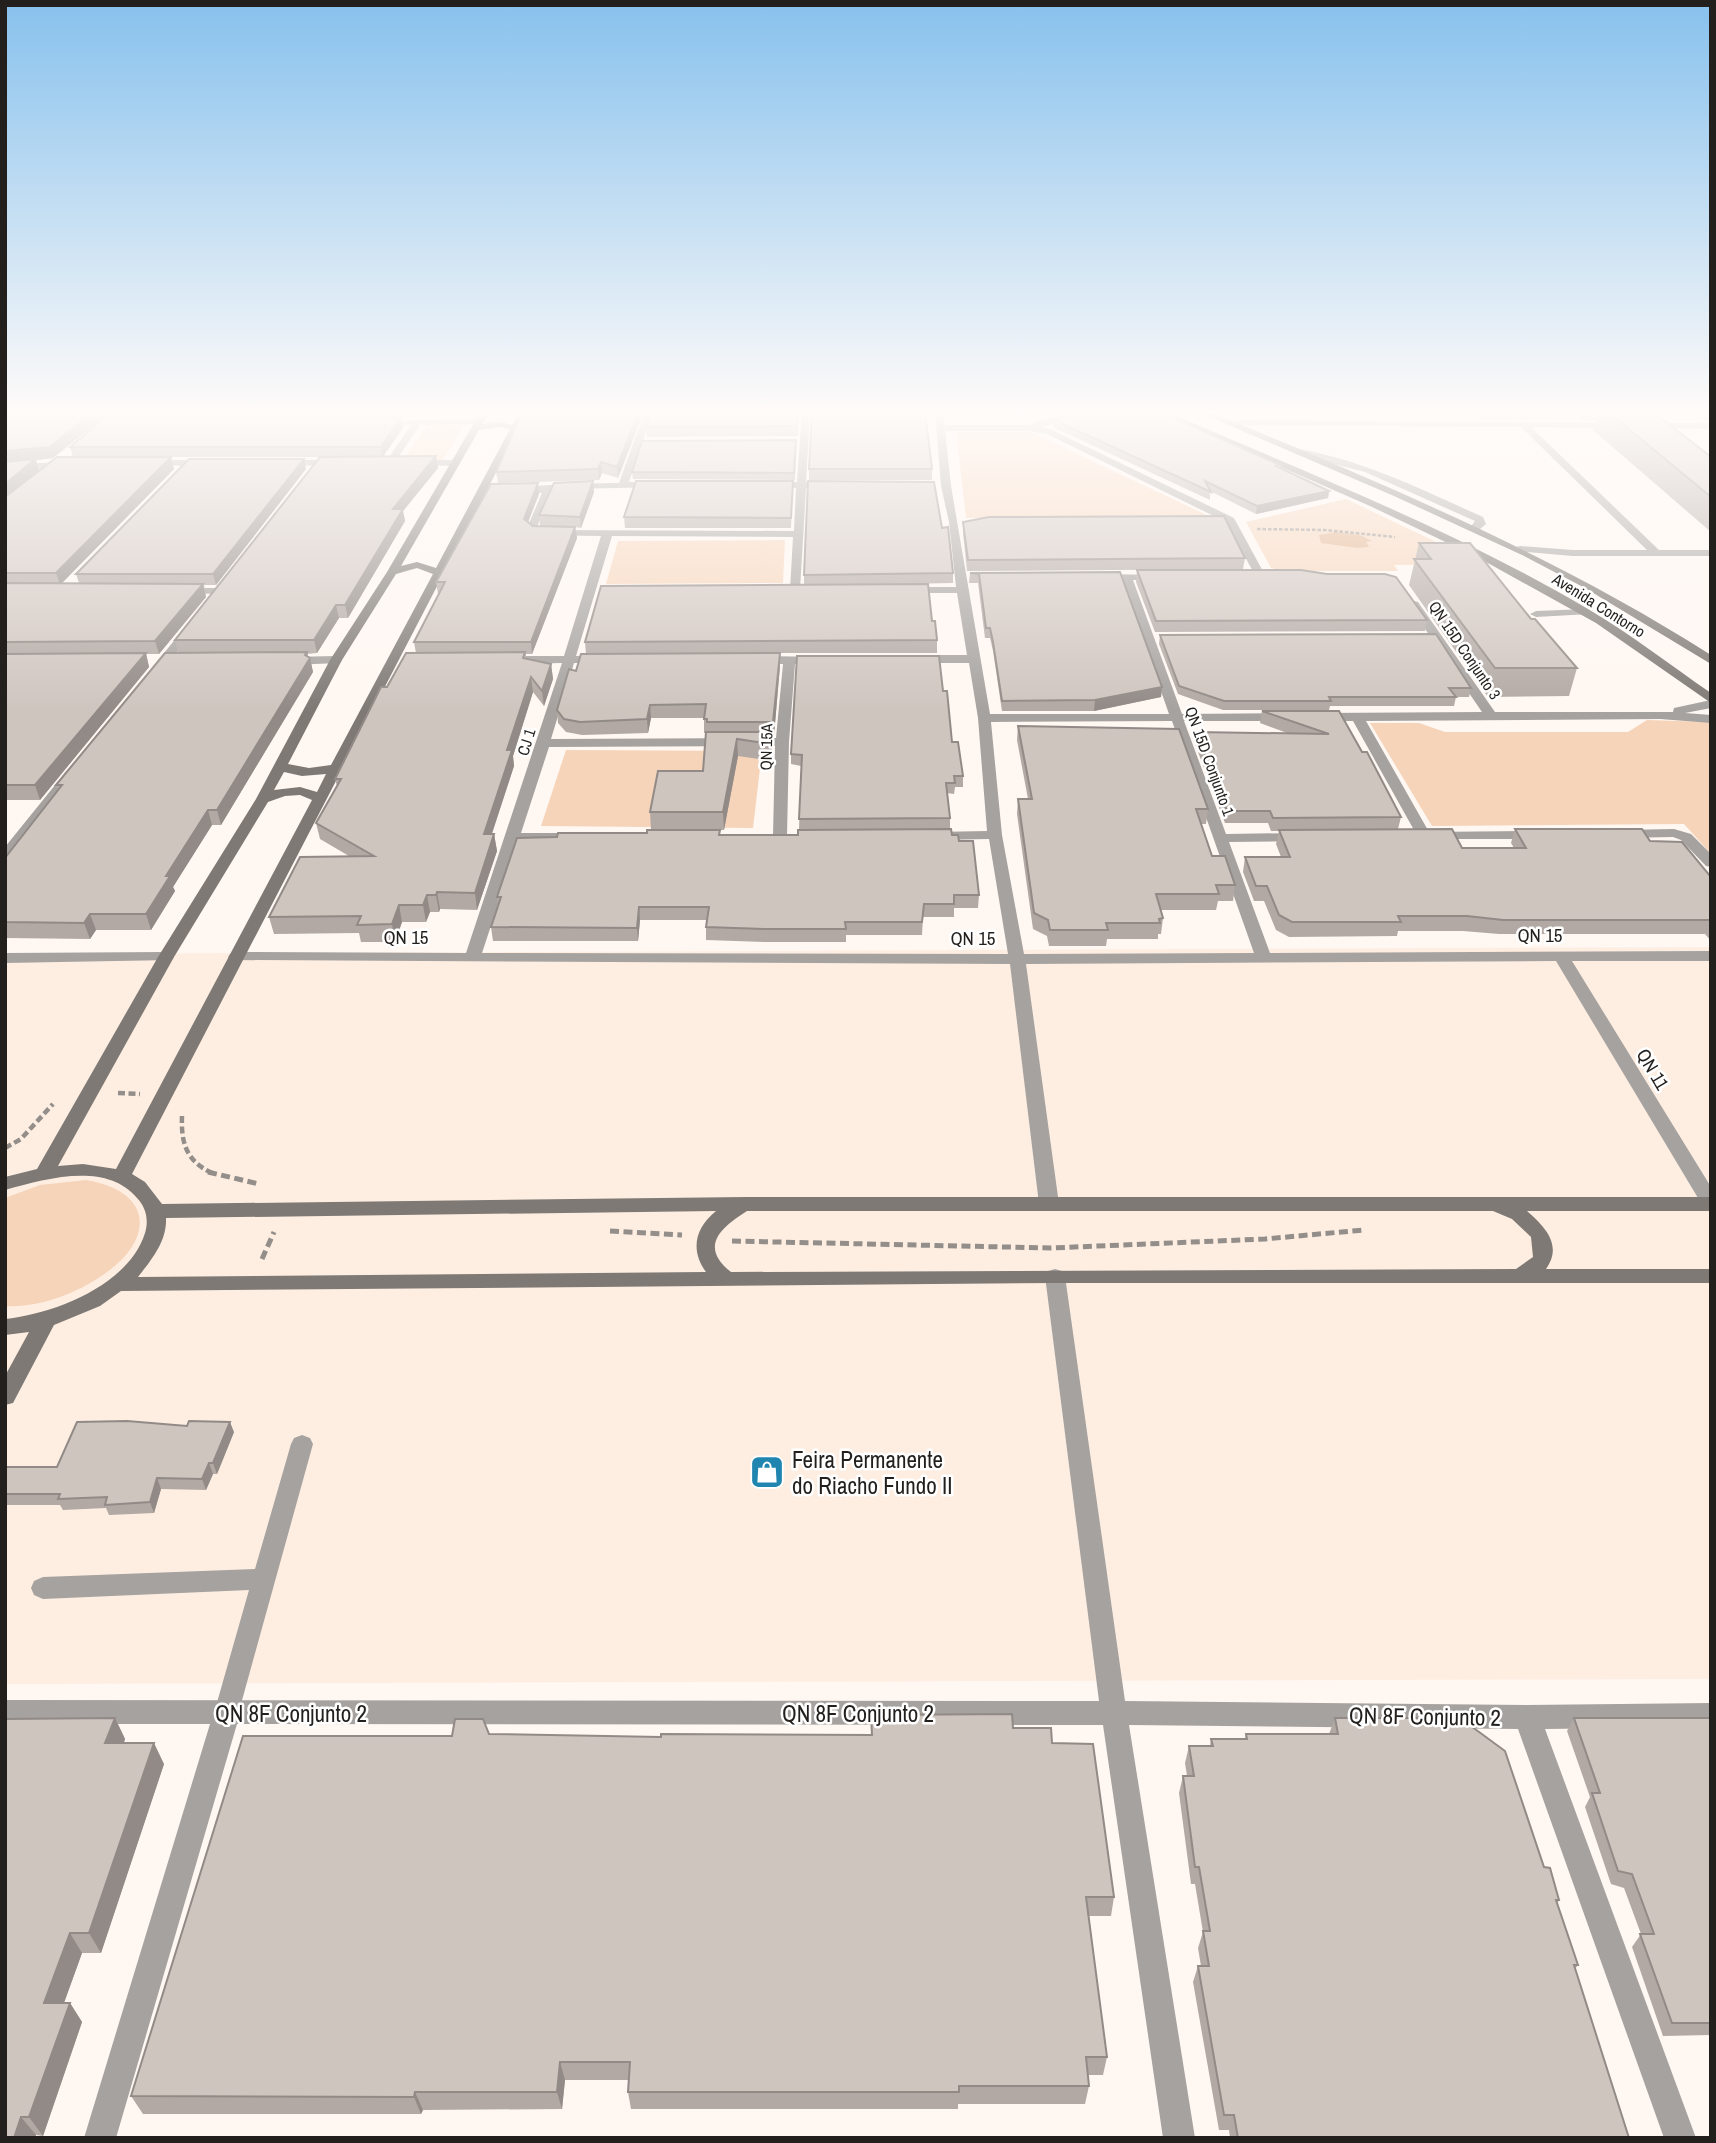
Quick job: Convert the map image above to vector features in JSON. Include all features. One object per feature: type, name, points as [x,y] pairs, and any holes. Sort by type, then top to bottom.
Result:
[{"type":"main road","points":[[44,1173],[166,957],[263,799],[336,660],[427,511]]},
{"type":"main road","points":[[122,1176],[236,957],[397,661],[438,572],[475,511]]},
{"type":"main road","name":"Avenida Contorno","points":[[1392,511],[1497,562],[1586,612],[1711,701]]},
{"type":"main road","name":"Avenida Contorno","points":[[1435,511],[1542,559],[1635,611],[1711,660]]},
{"type":"main road","points":[[392,572],[417,565],[438,572]]},
{"type":"main road","points":[[281,766],[289,770],[314,773],[338,767]]},
{"type":"main road","points":[[263,799],[297,790],[307,791],[321,800]]},
{"type":"main road","points":[[5,1184],[44,1173],[86,1170],[122,1176],[145,1190],[156,1210],[155,1234],[142,1259],[118,1284],[85,1304],[46,1320],[5,1327]]},
{"type":"main road","points":[[1480,1203],[1519,1214],[1541,1235],[1543,1258],[1537,1266],[1521,1275]]},
{"type":"main road","points":[[156,1210],[746,1204],[1711,1204]]},
{"type":"main road","points":[[727,1279],[713,1271],[708,1261],[708,1229],[719,1217],[746,1204]]},
{"type":"main road","points":[[118,1284],[1055,1276],[1711,1276]]},
{"type":"main road","points":[[5,1397],[46,1320]]},
{"type":"street","points":[[540,511],[533,531],[547,534],[798,534]]},
{"type":"street","points":[[795,590],[799,511]]},
{"type":"street","points":[[952,511],[984,718],[995,835],[1017,958],[1049,1204]]},
{"type":"street","points":[[1205,511],[1232,525],[1260,575]]},
{"type":"street","points":[[1613,511],[1657,554]]},
{"type":"street","points":[[1202,521],[1232,525]]},
{"type":"street","points":[[954,522],[968,522]]},
{"type":"street","name":"CJ 1","points":[[472,958],[544,743],[567,659],[598,592],[607,535]]},
{"type":"street","points":[[1520,549],[1573,553],[1711,553]]},
{"type":"street","points":[[1542,559],[1573,553]]},
{"type":"street","points":[[1246,575],[1273,575]]},
{"type":"street","points":[[1084,577],[1179,576]]},
{"type":"street","points":[[960,577],[974,577]]},
{"type":"street","name":"QN 15D Conjunto 1","points":[[1125,577],[1155,638],[1175,717],[1263,956]]},
{"type":"street","points":[[782,590],[808,590]]},
{"type":"street","points":[[899,590],[964,590]]},
{"type":"street","points":[[168,591],[220,591]]},
{"type":"street","name":"QN 15D Conjunto 3","points":[[1407,595],[1439,637],[1491,716]]},
{"type":"street","points":[[1536,614],[1586,612]]},
{"type":"street","points":[[147,681],[196,621]]},
{"type":"street","points":[[1425,637],[1439,637]]},
{"type":"street","points":[[499,660],[609,659]]},
{"type":"street","points":[[907,659],[973,659]]},
{"type":"street","points":[[270,661],[336,660]]},
{"type":"street","points":[[748,660],[829,660]]},
{"type":"street","name":"QN 15A","points":[[780,836],[782,742],[789,660]]},
{"type":"street","points":[[1660,715],[1711,701]]},
{"type":"street","points":[[984,718],[1660,715],[1711,719]]},
{"type":"street","points":[[1357,716],[1418,836],[1549,834]]},
{"type":"street","points":[[544,743],[782,742]]},
{"type":"street","points":[[5,857],[80,764]]},
{"type":"street","points":[[1605,834],[1674,834],[1693,842],[1711,863]]},
{"type":"street","points":[[5,835],[21,835]]},
{"type":"street","points":[[914,836],[995,835]]},
{"type":"street","points":[[512,837],[603,836]]},
{"type":"street","points":[[1219,838],[1315,837]]},
{"type":"street","name":"QN 11","points":[[1560,956],[1711,1204]]},
{"type":"street","name":"QN 15","points":[[236,957],[1711,956]]},
{"type":"street","points":[[5,958],[166,957]]},
{"type":"street","points":[[1055,1276],[1114,1713],[1179,2138]]},
{"type":"street","points":[[100,2138],[227,1713],[302,1444]]},
{"type":"street","points":[[43,1588],[264,1579]]},
{"type":"street","name":"QN 8F Conjunto 2","points":[[5,1712],[1114,1713],[1527,1717],[1711,1715]]},
{"type":"street","points":[[1527,1717],[1680,2138]]},
{"type":"path","points":[[1232,525],[1325,530],[1400,538]]},
{"type":"path","points":[[5,1148],[21,1139],[61,1096],[127,1092],[178,1098],[183,1107],[179,1138],[193,1162],[215,1176],[294,1190],[251,1282]]},
{"type":"path","points":[[596,1230],[754,1244],[1051,1248],[1265,1239],[1372,1229]]},
{"type":"shaded area","points":[[965,511],[1198,511],[1211,517],[966,518]]},
{"type":"shaded area","points":[[1294,511],[1371,511],[1495,570],[1466,564],[1394,565],[1398,571],[1283,571],[1271,568],[1246,522]]},
{"type":"shaded area","points":[[1336,532],[1360,535],[1372,541],[1366,542],[1369,547],[1357,548],[1321,543],[1319,535]]},
{"type":"shaded area","points":[[785,540],[783,583],[606,584],[618,541]]},
{"type":"shaded area","points":[[1647,720],[1711,722],[1711,854],[1684,824],[1432,826],[1370,723],[1419,723],[1445,732],[1628,732]]},
{"type":"shaded area","points":[[566,750],[762,751],[753,828],[541,826]]},
{"type":"shaded area","points":[[1711,947],[1711,1679],[5,1684],[5,954]]},
{"type":"shaded area","points":[[86,1180],[124,1194],[135,1205],[140,1218],[139,1232],[132,1247],[103,1275],[81,1288],[44,1302],[5,1306],[5,1198],[40,1185]]},
{"type":"building","points":[[5,511],[117,511],[56,573],[5,573]]},
{"type":"building","points":[[138,511],[263,511],[213,574],[76,574]]},
{"type":"building","points":[[277,511],[402,511],[345,605],[336,605],[314,640],[175,640]]},
{"type":"building","points":[[476,511],[527,511],[524,519],[533,526],[575,527],[531,642],[414,642],[445,582],[436,582]]},
{"type":"building","points":[[541,511],[582,511],[580,517],[539,515]]},
{"type":"building","points":[[626,511],[791,511],[791,518],[624,517]]},
{"type":"building","points":[[807,511],[939,511],[942,528],[948,527],[953,573],[804,575]]},
{"type":"building","points":[[1224,516],[1245,558],[968,560],[963,522],[989,517]]},
{"type":"building","points":[[1419,543],[1470,543],[1531,619],[1535,619],[1577,668],[1495,668],[1414,559],[1431,559]]},
{"type":"building","points":[[1137,570],[1301,570],[1327,574],[1385,574],[1396,577],[1427,620],[1156,621]]},
{"type":"building","points":[[1120,572],[1162,687],[1095,700],[1002,701],[990,628],[986,628],[979,574],[970,573]]},
{"type":"building","points":[[5,583],[203,584],[155,641],[5,642]]},
{"type":"building","points":[[928,584],[937,640],[585,642],[601,586]]},
{"type":"building","points":[[1436,634],[1471,688],[1449,688],[1456,697],[1329,697],[1331,701],[1224,701],[1179,686],[1160,635]]},
{"type":"building","points":[[307,652],[305,655],[310,658],[217,810],[208,810],[166,876],[170,876],[146,914],[90,914],[84,923],[5,922],[5,858],[62,785],[56,785],[165,653]]},
{"type":"building","points":[[525,652],[523,658],[551,664],[542,691],[531,677],[507,750],[512,750],[484,834],[494,834],[475,893],[437,892],[436,895],[427,895],[423,905],[399,905],[392,924],[357,925],[361,916],[269,917],[300,857],[374,856],[316,823],[341,779],[335,779],[381,687],[387,687],[406,653]]},
{"type":"building","points":[[146,653],[35,785],[5,785],[5,654]]},
{"type":"building","points":[[780,653],[773,722],[707,722],[707,719],[704,719],[706,704],[650,705],[647,719],[580,722],[564,719],[557,710],[569,669],[576,671],[581,654]]},
{"type":"building","points":[[797,656],[939,656],[943,691],[947,691],[952,742],[958,742],[963,776],[954,776],[955,783],[946,783],[950,818],[799,819],[802,755],[791,754]]},
{"type":"building","points":[[1262,711],[1339,711],[1362,752],[1367,752],[1401,817],[1273,818],[1270,811],[1227,811],[1197,732],[1329,734]]},
{"type":"building","points":[[1018,726],[1179,729],[1208,809],[1196,809],[1212,856],[1225,856],[1235,885],[1216,885],[1219,894],[1156,894],[1163,918],[1159,919],[1160,923],[1106,923],[1108,930],[1050,930],[1048,920],[1034,913],[1018,799],[1032,799]]},
{"type":"building","points":[[706,732],[772,732],[771,744],[737,739],[723,812],[650,812],[658,771],[703,771]]},
{"type":"building","points":[[951,829],[952,835],[958,835],[959,841],[973,841],[979,895],[954,895],[954,904],[924,904],[922,922],[845,922],[846,929],[706,927],[709,907],[639,907],[637,928],[491,927],[501,897],[497,897],[517,838],[557,837],[558,833],[647,833],[647,830],[720,830],[719,835],[798,835],[798,830]]},
{"type":"building","points":[[1452,829],[1462,848],[1526,848],[1515,829],[1642,829],[1650,841],[1682,842],[1711,877],[1711,920],[1503,920],[1467,916],[1398,916],[1401,922],[1292,922],[1279,915],[1267,886],[1256,886],[1245,857],[1290,857],[1279,830]]},
{"type":"building","points":[[127,1421],[187,1426],[189,1421],[230,1422],[213,1463],[209,1463],[202,1479],[157,1478],[150,1502],[105,1505],[107,1497],[58,1499],[60,1494],[5,1494],[5,1467],[57,1467],[77,1422]]},
{"type":"building","points":[[1012,1714],[1013,1728],[1051,1728],[1052,1743],[1093,1744],[1114,1897],[1086,1897],[1107,2057],[1086,2057],[1089,2086],[959,2086],[959,2092],[628,2092],[630,2062],[560,2062],[557,2092],[415,2092],[414,2097],[131,2096],[243,1736],[452,1736],[455,1719],[483,1719],[489,1734],[661,1737],[661,1734],[872,1735],[871,1715]]},
{"type":"building","points":[[115,1718],[105,1743],[154,1743],[89,1933],[70,1933],[44,2003],[70,2003],[29,2117],[21,2117],[14,2138],[5,2138],[5,1719]]},
{"type":"building","points":[[1335,1718],[1460,1718],[1505,1751],[1544,1867],[1550,1868],[1559,1900],[1556,1900],[1578,1965],[1574,1965],[1629,2138],[1238,2138],[1234,2115],[1224,2115],[1198,1966],[1209,1966],[1203,1931],[1210,1931],[1199,1867],[1195,1867],[1183,1776],[1194,1776],[1189,1746],[1213,1746],[1211,1739],[1247,1739],[1246,1734],[1338,1734]]},
{"type":"building","points":[[1574,1718],[1711,1718],[1711,2023],[1672,2023],[1640,1934],[1654,1934],[1632,1874],[1618,1871],[1592,1793],[1600,1793]]},
{"type":"place","name":"Feira Permanente do Riacho Fundo II","points":[[767,1472]]}]
